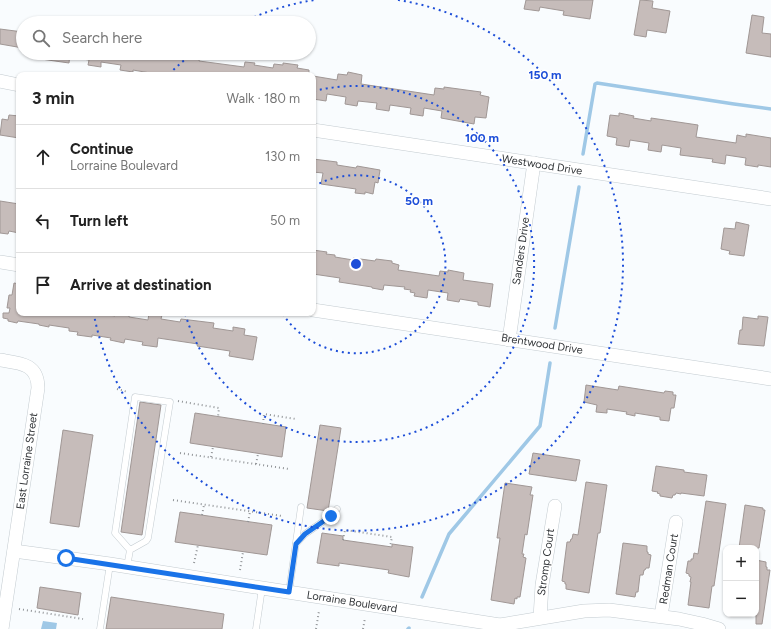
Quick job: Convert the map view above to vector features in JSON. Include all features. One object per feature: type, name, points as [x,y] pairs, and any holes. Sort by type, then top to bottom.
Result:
[{"type":"street","points":[[0,81],[16,84]]},
{"type":"street","name":"Westwood Drive","points":[[316,130],[771,199]]},
{"type":"street","name":"Sanders Drive","points":[[509,340],[534,163]]},
{"type":"street","points":[[0,262],[16,265]]},
{"type":"street","name":"Brentwood Drive","points":[[316,310],[771,379]]},
{"type":"street","name":"East Lorraine Street","points":[[0,360],[26,365],[34,372],[38,382],[2,629]]},
{"type":"street","name":"Stromp Court","points":[[540,618],[542,585],[555,506]]},
{"type":"street","name":"Redman Court","points":[[661,616],[676,522]]},
{"type":"street","name":"Lorraine Boulevard","points":[[14,551],[110,564],[504,627],[559,614],[609,610],[661,616],[719,629]]},
{"type":"lane","points":[[135,397],[170,402],[148,538],[146,541],[130,550],[115,533],[135,397]]},
{"type":"lane","points":[[289,592],[301,507]]},
{"type":"lane","points":[[296,544],[305,534],[331,516],[337,509]]},
{"type":"lane","points":[[127,567],[130,550]]},
{"type":"lane","points":[[100,629],[110,564]]},
{"type":"lane","points":[[256,629],[262,588]]},
{"type":"path","points":[[175,401],[219,408],[218,417]]},
{"type":"path","points":[[263,424],[264,414],[296,419]]},
{"type":"path","points":[[211,457],[213,447]]},
{"type":"path","points":[[180,452],[289,469]]},
{"type":"path","points":[[256,464],[258,454]]},
{"type":"path","points":[[173,500],[282,516]]},
{"type":"path","points":[[202,515],[204,505]]},
{"type":"path","points":[[248,522],[250,512]]},
{"type":"path","points":[[343,540],[345,530],[392,537],[390,547]]},
{"type":"path","points":[[194,563],[198,545]]},
{"type":"path","points":[[240,570],[244,552]]},
{"type":"path","points":[[19,609],[83,619]]},
{"type":"path","points":[[316,629],[319,611]]},
{"type":"path","points":[[363,629],[365,618]]},
{"type":"water","points":[[43,621],[57,623],[56,629],[41,629]]},
{"type":"building","points":[[526,0],[593,0],[590,19],[563,15],[564,11],[540,7],[539,11],[524,9]]},
{"type":"building","points":[[640,0],[653,1],[652,8],[670,11],[666,33],[647,30],[646,37],[634,35]]},
{"type":"building","points":[[752,15],[764,17],[762,33],[771,34],[771,57],[746,53]]},
{"type":"building","points":[[0,29],[16,31],[16,47],[0,44]]},
{"type":"building","points":[[48,60],[69,60],[69,63]]},
{"type":"building","points":[[89,60],[199,60],[244,67],[245,62],[273,68],[274,64],[283,65],[283,63],[298,65],[297,68],[309,70],[309,72],[145,72],[133,70],[133,72],[120,70],[121,65],[101,62],[101,67],[88,65]]},
{"type":"building","points":[[348,72],[362,75],[361,84],[434,95],[435,88],[444,89],[444,87],[481,92],[480,95],[489,97],[486,118],[475,117],[474,124],[441,118],[442,111],[424,108],[423,116],[410,114],[411,108],[390,105],[389,111],[376,109],[377,103],[358,101],[357,106],[345,104],[346,97],[327,94],[326,101],[316,99],[316,76],[337,80],[338,74],[347,75]]},
{"type":"building","points":[[619,113],[634,116],[633,118],[651,121],[651,118],[698,125],[696,137],[736,143],[737,135],[746,137],[746,134],[771,138],[771,167],[745,165],[746,158],[726,155],[725,164],[712,162],[713,159],[680,155],[681,148],[662,145],[661,152],[648,150],[649,143],[630,140],[629,147],[616,145],[617,138],[607,136],[610,115],[619,116]]},
{"type":"building","points":[[9,115],[16,116],[16,138],[0,135],[2,119],[8,120]]},
{"type":"building","points":[[316,159],[337,162],[337,165],[356,168],[357,166],[380,170],[378,183],[375,182],[373,194],[365,192],[365,194],[355,193],[356,189],[321,184],[323,173],[316,172]]},
{"type":"building","points":[[0,201],[16,204],[16,232],[9,231],[8,234],[0,233]]},
{"type":"building","points":[[736,222],[749,225],[744,256],[729,254],[730,251],[721,249],[724,228],[735,229]]},
{"type":"building","points":[[316,250],[327,252],[326,254],[335,255],[335,257],[353,260],[353,258],[375,261],[376,259],[392,261],[392,263],[399,265],[398,270],[439,276],[440,271],[448,272],[448,270],[464,273],[463,280],[493,284],[490,307],[478,305],[478,302],[460,299],[459,302],[447,300],[448,293],[428,290],[427,298],[414,296],[415,293],[410,292],[411,290],[404,289],[405,287],[384,285],[383,290],[339,282],[340,278],[316,274]]},
{"type":"building","points":[[14,283],[16,283],[16,316],[129,316],[148,320],[149,316],[162,316],[161,319],[180,322],[181,319],[214,323],[213,328],[233,331],[233,327],[245,329],[244,335],[257,337],[253,360],[229,356],[230,351],[197,346],[198,344],[158,338],[157,347],[142,345],[143,342],[125,339],[124,343],[110,340],[111,338],[92,335],[92,337],[77,335],[78,332],[69,331],[69,328],[49,325],[49,327],[39,324],[8,321],[8,319],[3,318],[3,313],[9,313],[10,308],[7,308],[9,295],[12,295]]},
{"type":"building","points":[[758,316],[768,317],[764,346],[738,344],[740,330],[742,330],[743,317],[758,319]]},
{"type":"building","points":[[586,385],[618,390],[619,386],[664,393],[665,391],[673,392],[673,395],[676,395],[674,408],[671,408],[669,421],[660,420],[660,417],[635,413],[635,416],[626,414],[627,412],[607,409],[607,413],[596,412],[597,405],[584,402]]},
{"type":"building","points":[[140,402],[161,405],[142,535],[121,532]]},
{"type":"building","points":[[195,413],[286,427],[282,457],[190,443]]},
{"type":"building","points":[[320,425],[341,428],[328,511],[307,508]]},
{"type":"building","points":[[63,430],[93,435],[79,527],[50,523]]},
{"type":"building","points":[[533,453],[580,460],[576,481],[529,474]]},
{"type":"building","points":[[656,466],[707,475],[704,496],[676,493],[672,498],[660,496],[660,494],[657,493],[658,492],[652,491]]},
{"type":"building","points":[[586,482],[607,485],[589,593],[566,589],[565,582],[562,581],[567,542],[570,542],[573,534],[578,535]]},
{"type":"building","points":[[505,483],[532,487],[530,495],[533,495],[527,535],[525,534],[522,554],[524,554],[523,557],[526,558],[520,597],[517,597],[517,599],[515,598],[514,604],[491,600],[500,538],[497,538]]},
{"type":"building","points":[[706,501],[726,504],[714,586],[712,586],[709,608],[688,605],[691,577],[686,573],[688,561],[693,559],[694,553],[698,554]]},
{"type":"building","points":[[745,505],[763,508],[763,510],[765,510],[759,548],[759,545],[739,545]]},
{"type":"building","points":[[180,512],[272,525],[267,555],[175,542]]},
{"type":"building","points":[[322,533],[343,536],[343,540],[392,547],[392,544],[413,547],[409,577],[388,573],[389,570],[339,563],[339,566],[317,563]]},
{"type":"building","points":[[623,543],[647,546],[647,552],[651,555],[649,568],[644,570],[643,575],[640,575],[638,592],[636,592],[635,597],[616,594]]},
{"type":"building","points":[[759,561],[766,562],[767,570],[770,570],[762,624],[756,624],[756,617],[759,617]]},
{"type":"building","points":[[40,587],[81,593],[78,615],[37,608]]},
{"type":"building","points":[[111,597],[224,614],[222,629],[106,629]]},
{"type":"waterway","points":[[583,154],[595,84],[597,83],[771,109]]},
{"type":"waterway","points":[[555,328],[579,187]]},
{"type":"waterway","points":[[422,597],[449,534],[540,426],[550,363]]},
{"type":"route","points":[[66,558],[289,592],[296,544],[305,534],[331,516]]}]
